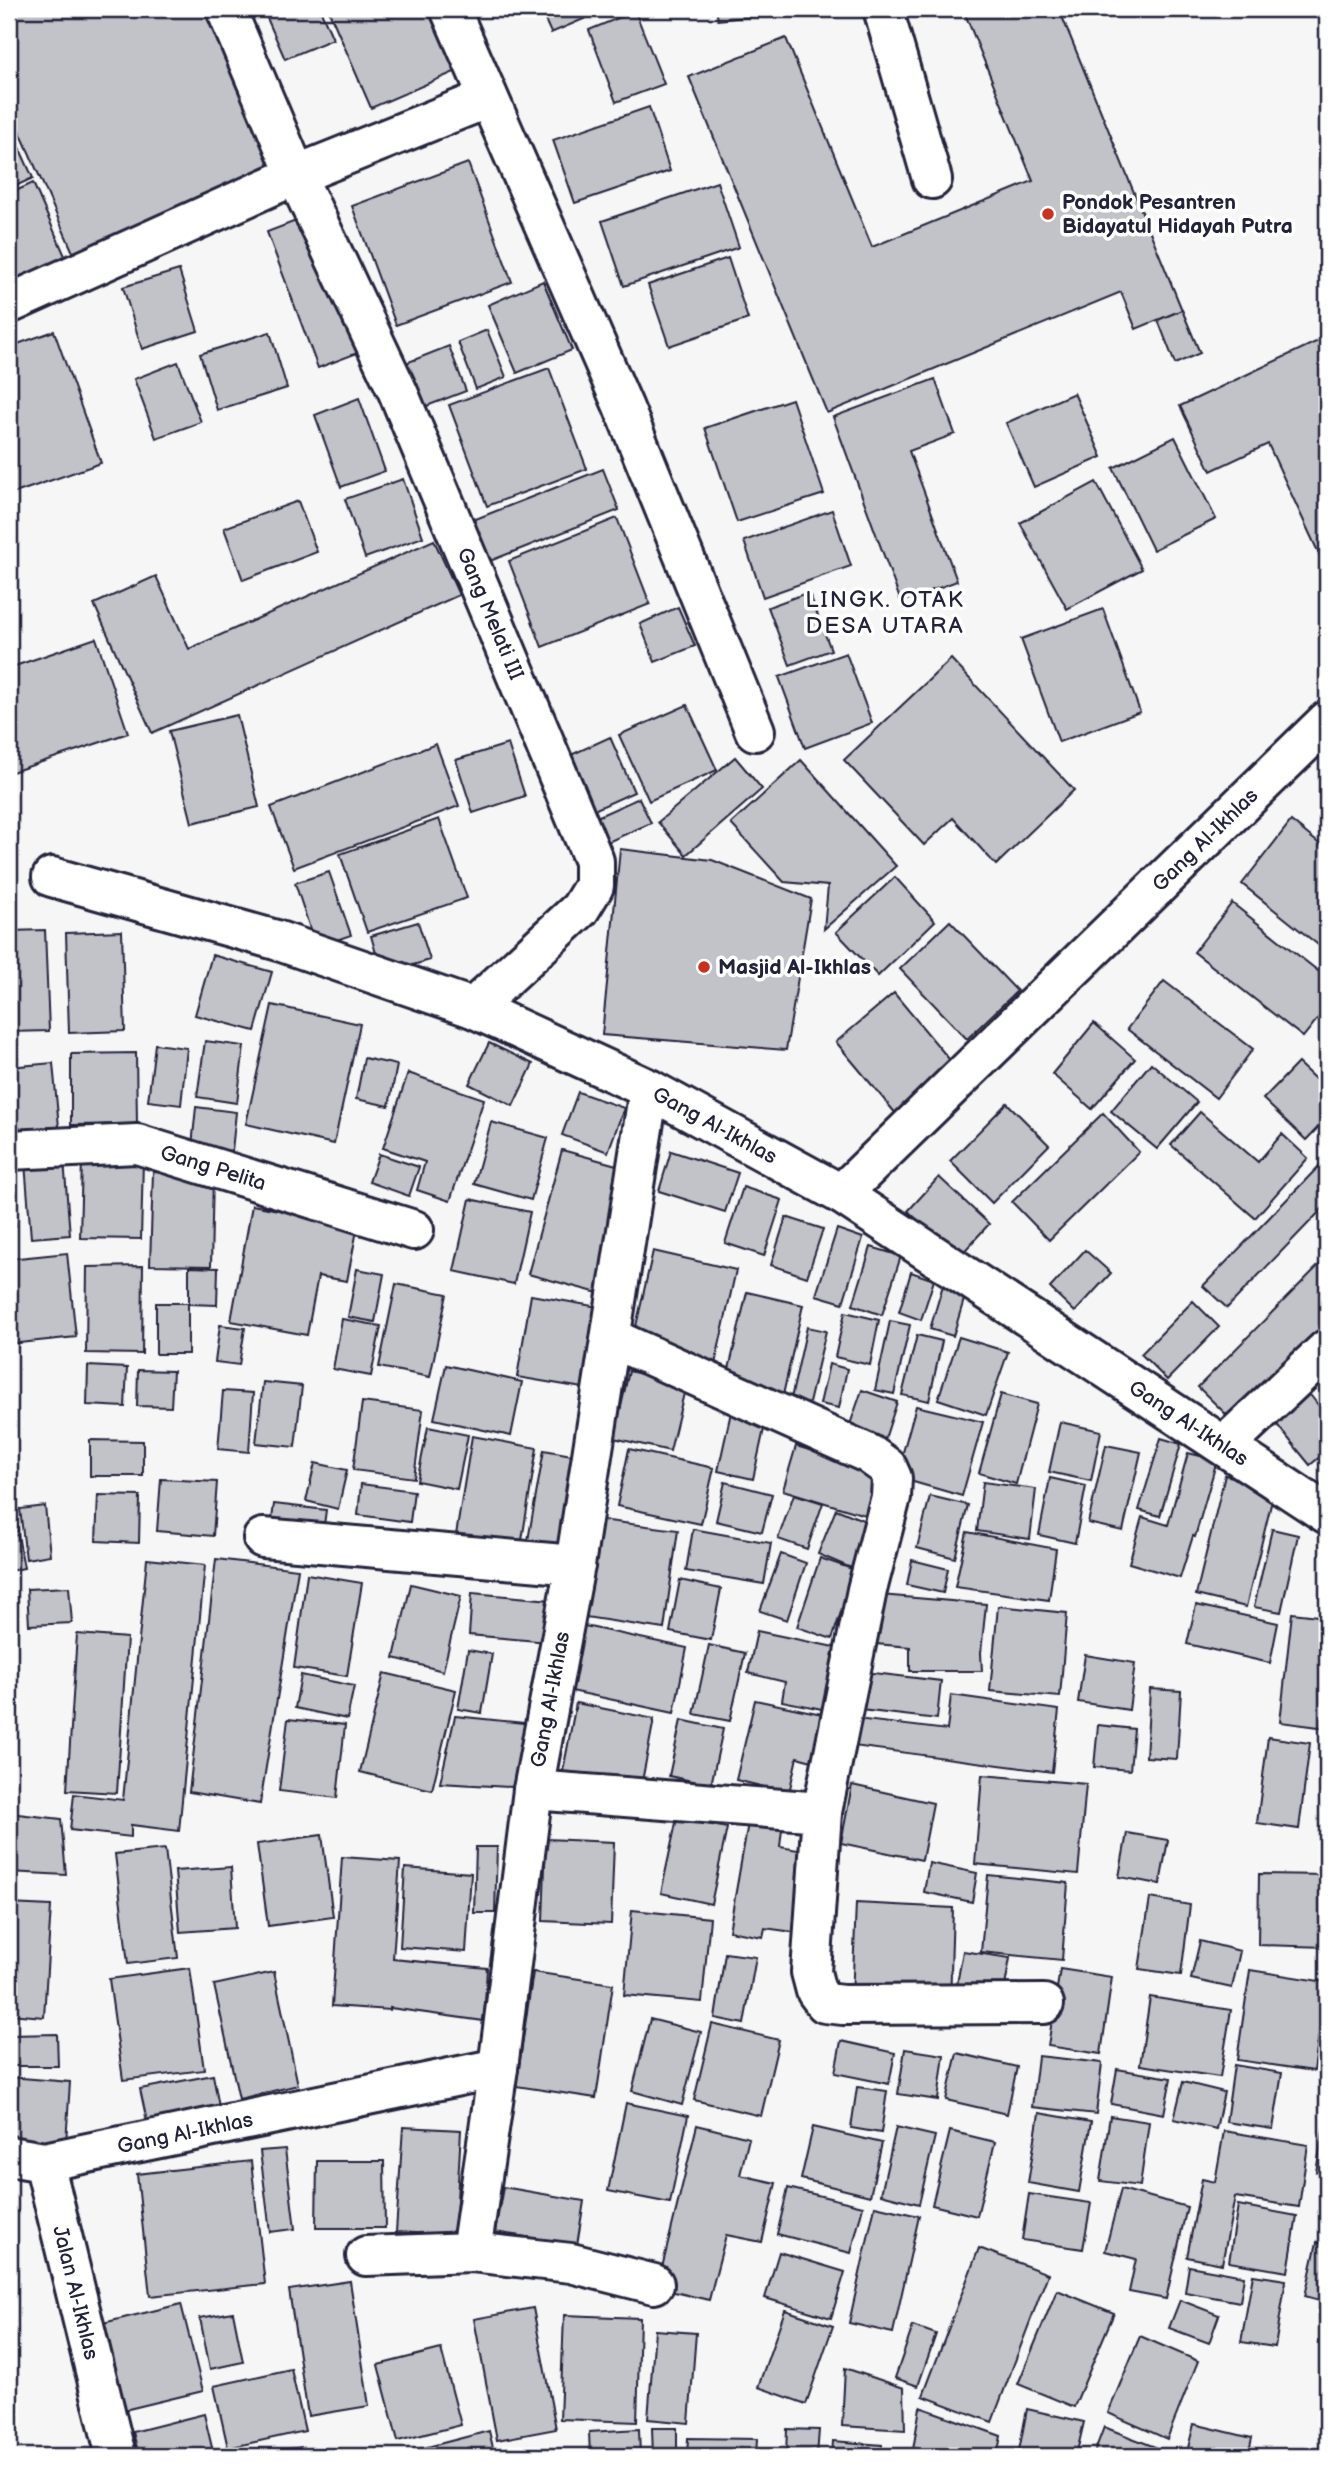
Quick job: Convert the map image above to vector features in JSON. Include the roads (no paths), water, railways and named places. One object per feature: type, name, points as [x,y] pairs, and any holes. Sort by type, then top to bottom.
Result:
[{"type":"street","name":"Gang Melati III","points":[[226,9],[296,175],[398,392],[594,861],[594,886],[580,909],[473,1008]]},
{"type":"street","points":[[450,9],[623,406],[755,731]]},
{"type":"street","points":[[883,9],[932,179]]},
{"type":"street","points":[[9,304],[296,175],[488,98]]},
{"type":"street","name":"Gang Al-Ikhlas","points":[[841,1194],[1327,721]]},
{"type":"street","points":[[52,877],[276,940],[473,1008],[649,1089]]},
{"type":"street","name":"Gang Al-Ikhlas","points":[[27,2159],[498,2068],[533,1790],[575,1565],[649,1089],[841,1194],[1327,1514]]},
{"type":"street","name":"Gang Pelita","points":[[9,1150],[137,1144],[414,1230]]},
{"type":"street","points":[[611,1338],[870,1454],[887,1467],[892,1478],[891,1497],[867,1590],[822,1812],[811,1972],[816,1991],[825,2003],[1044,2004]]},
{"type":"street","points":[[1225,1446],[1327,1349]]},
{"type":"street","points":[[264,1538],[575,1565]]},
{"type":"street","points":[[533,1790],[822,1812]]},
{"type":"street","points":[[471,2252],[498,2068]]},
{"type":"street","name":"Jalan Al-Ikhlas","points":[[27,2159],[116,2456]]},
{"type":"street","points":[[366,2256],[471,2252],[571,2263],[653,2284]]},
{"type":"place","name":"Pondok Pesantren Bidayatul Hidayah Putra","points":[[1048,214]]},
{"type":"place","name":"Masjid Al-Ikhlas","points":[[704,967]]},
{"type":"district","name":"LINGK. OTAK DESA UTARA","points":[[885,612]]}]
